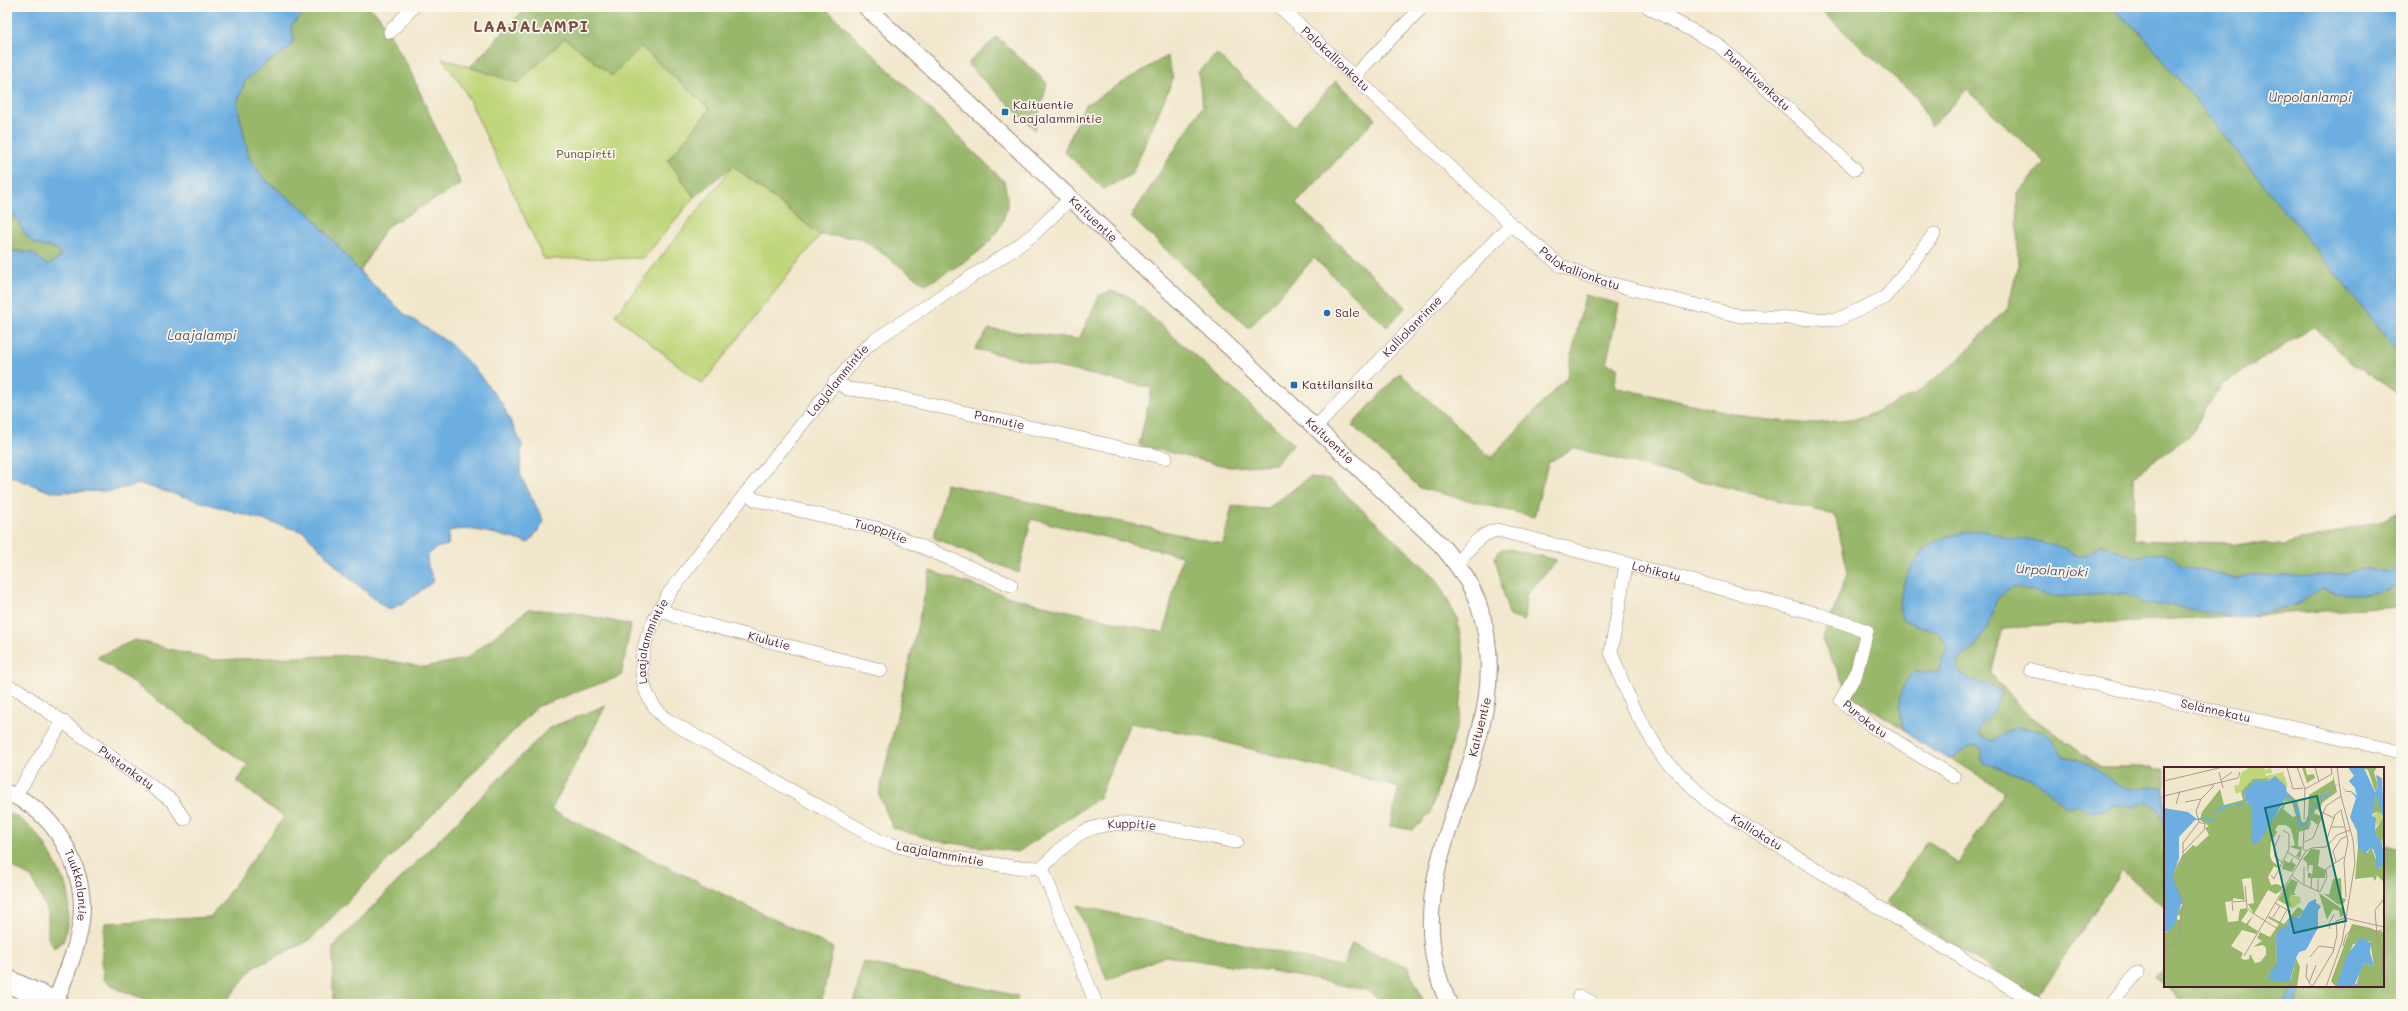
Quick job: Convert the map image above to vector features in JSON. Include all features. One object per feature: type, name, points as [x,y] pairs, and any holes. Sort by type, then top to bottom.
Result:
[{"type":"highway","points":[[7,981],[57,1004]]},
{"type":"street","points":[[390,32],[414,7]]},
{"type":"street","name":"Kaituentie","points":[[866,7],[1314,428],[1441,545],[1456,564],[1478,603],[1488,644],[1490,674],[1489,692],[1480,731],[1439,857],[1432,890],[1432,956],[1439,983],[1449,1004]]},
{"type":"street","name":"Palokallionkatu","points":[[1280,7],[1355,75],[1511,224],[1561,266],[1608,283],[1740,316],[1837,320],[1886,297],[1934,234]]},
{"type":"street","points":[[1355,75],[1422,7]]},
{"type":"street","name":"Punakivenkatu","points":[[1648,7],[1717,44],[1856,169]]},
{"type":"street","name":"Laajalammintie","points":[[1042,868],[1013,867],[925,853],[882,842],[664,718],[652,706],[642,682],[642,659],[649,632],[659,609],[684,572],[835,381],[860,353],[873,342],[1036,233],[1071,198]]},
{"type":"street","name":"Kalliolanrinne","points":[[1314,428],[1511,224]]},
{"type":"street","name":"Pannutie","points":[[835,381],[848,389],[874,392],[1166,458]]},
{"type":"street","name":"Tuoppitie","points":[[746,493],[756,500],[880,529],[1011,585]]},
{"type":"street","name":"Lohikatu","points":[[1456,564],[1480,537],[1488,532],[1498,530],[1818,614],[1867,631]]},
{"type":"street","name":"Kalliokatu","points":[[1626,564],[1611,652],[1632,706],[1663,758],[1710,804],[2037,1004]]},
{"type":"street","name":"Kiulutie","points":[[659,609],[677,617],[881,670]]},
{"type":"street","name":"Purokatu","points":[[1867,631],[1856,674],[1841,700],[1873,727],[1954,777]]},
{"type":"street","name":"Selännekatu","points":[[2031,670],[2401,752]]},
{"type":"street","name":"Pustankatu","points":[[7,686],[20,691],[172,801],[184,819]]},
{"type":"street","points":[[11,795],[63,721]]},
{"type":"street","name":"Tuukkalantie","points":[[11,795],[55,826],[73,858],[79,876],[83,914],[80,933],[57,1004]]},
{"type":"street","name":"Kuppitie","points":[[1042,868],[1064,845],[1084,832],[1111,823],[1141,824],[1236,842]]},
{"type":"street","points":[[1042,868],[1096,1004]]},
{"type":"street","points":[[2112,1004],[2137,974]]},
{"type":"street","points":[[1579,996],[1593,1004]]},
{"type":"green space","points":[[306,7],[369,7],[379,16],[408,66],[461,184],[386,227],[360,272],[309,213],[265,180],[249,158],[237,104],[245,81],[266,63],[289,49],[294,38],[291,26],[303,14]]},
{"type":"green space","points":[[527,7],[824,7],[1004,181],[1007,206],[1003,221],[987,244],[964,262],[926,285],[861,238],[820,235],[733,166],[694,197],[668,160],[710,109],[641,47],[612,76],[565,38],[518,83],[470,67]]},
{"type":"green space","points":[[1817,7],[2110,7],[2141,33],[2401,355],[2401,395],[2351,363],[2314,326],[2221,385],[2189,436],[2134,476],[2135,540],[2285,545],[2383,520],[2401,511],[2401,607],[2003,628],[1991,674],[2025,712],[2101,767],[2149,767],[2164,771],[2164,907],[2122,870],[2037,997],[1886,903],[1927,840],[1958,863],[2005,792],[1851,696],[1822,641],[1848,572],[1835,515],[1573,448],[1548,463],[1534,517],[1420,488],[1352,425],[1400,373],[1491,458],[1567,377],[1585,295],[1619,304],[1606,364],[1618,367],[1614,387],[1759,419],[1811,424],[1864,417],[1913,395],[1955,363],[2008,307],[2018,265],[2017,194],[2045,163],[1967,89],[1931,127],[1917,98]]},
{"type":"green space","points":[[997,37],[1047,83],[1035,130],[967,64]]},
{"type":"green space","name":"Punapirtti","points":[[565,38],[612,76],[641,47],[710,109],[668,160],[694,197],[644,258],[544,259],[464,89],[442,58],[518,83]]},
{"type":"green space","points":[[1217,54],[1294,126],[1336,81],[1376,118],[1296,204],[1406,307],[1387,327],[1314,258],[1249,328],[1131,217],[1203,106],[1198,72]]},
{"type":"green space","points":[[1167,56],[1173,79],[1132,174],[1104,189],[1064,151],[1085,105]]},
{"type":"green space","points":[[733,166],[820,235],[702,384],[615,315]]},
{"type":"green space","points":[[7,215],[16,218],[25,234],[31,241],[58,251],[61,254],[57,260],[47,265],[32,253],[7,250]]},
{"type":"green space","points":[[1110,291],[1128,296],[1294,444],[1275,464],[1230,467],[1139,445],[1152,388],[975,349],[989,329],[1079,339],[1099,296]]},
{"type":"green space","points":[[1310,477],[1329,479],[1435,577],[1457,618],[1465,663],[1459,720],[1430,814],[1413,830],[1390,826],[1399,787],[1196,735],[1130,723],[1099,798],[1018,852],[937,841],[893,828],[879,795],[930,571],[1013,598],[1164,633],[1182,556],[1031,519],[1019,573],[934,538],[946,484],[1223,544],[1232,506],[1267,509]]},
{"type":"green space","points":[[1501,549],[1509,549],[1557,560],[1526,595],[1524,621],[1509,616],[1495,557]]},
{"type":"green space","points":[[529,609],[575,613],[631,625],[621,676],[538,706],[310,940],[253,968],[224,1004],[159,1004],[120,990],[104,980],[101,962],[105,923],[211,917],[284,817],[237,782],[248,765],[97,657],[135,640],[212,660],[354,655],[424,667],[466,659]]},
{"type":"green space","points":[[606,705],[551,810],[833,948],[821,1004],[333,1004],[333,947],[549,728]]},
{"type":"green space","points":[[7,813],[17,817],[25,823],[40,838],[51,855],[67,887],[69,904],[66,930],[63,942],[54,948],[48,938],[48,912],[32,878],[7,864]]},
{"type":"green space","points":[[2384,845],[2401,850],[2401,1004],[2185,1004],[2166,987],[2384,987]]},
{"type":"green space","points":[[1077,905],[1342,967],[1352,944],[1408,967],[1421,995],[1423,1004],[1386,1004],[1366,990],[1272,971],[1165,956],[1107,980]]},
{"type":"green space","points":[[863,962],[1018,996],[1016,1004],[854,1004]]},
{"type":"green space","points":[[2164,966],[2164,985],[2155,977]]},
{"type":"water","name":"Laajalampi","points":[[7,7],[306,7],[303,14],[291,26],[294,38],[289,49],[266,63],[245,81],[237,104],[249,158],[265,180],[309,213],[360,272],[406,315],[449,343],[474,368],[501,402],[522,444],[520,474],[544,522],[529,543],[479,531],[449,531],[448,545],[436,548],[427,556],[428,566],[434,581],[404,603],[388,610],[342,572],[304,532],[140,484],[111,491],[51,492],[7,475],[7,250],[32,253],[47,265],[57,260],[61,254],[53,248],[42,246],[31,241],[25,234],[16,218],[7,215]]},
{"type":"water","name":"Urpolanlampi","points":[[2110,7],[2401,7],[2401,355],[2141,33]]},
{"type":"water","name":"Urpolanjoki","points":[[1985,530],[2009,540],[2025,538],[2064,548],[2077,555],[2087,554],[2102,544],[2134,557],[2164,552],[2171,555],[2181,564],[2236,579],[2259,574],[2275,576],[2337,575],[2364,568],[2384,573],[2394,569],[2401,556],[2401,585],[2362,594],[2333,592],[2322,589],[2296,605],[2240,617],[2159,604],[2143,604],[2126,593],[2057,597],[2017,587],[2006,591],[1997,599],[1986,630],[1975,647],[1959,660],[1957,667],[1960,673],[1965,677],[1990,685],[2001,692],[1994,710],[1979,728],[1979,735],[1993,741],[2014,727],[2039,731],[2049,736],[2054,741],[2063,756],[2087,763],[2115,784],[2131,789],[2155,787],[2164,790],[2164,824],[2160,811],[2151,804],[2140,804],[2132,807],[2114,804],[2103,811],[2098,812],[2076,805],[2073,807],[2066,806],[2033,779],[1984,763],[1982,759],[1982,749],[1976,745],[1966,749],[1951,759],[1924,745],[1910,735],[1905,728],[1901,720],[1900,711],[1901,693],[1904,685],[1914,672],[1932,673],[1939,670],[1947,646],[1939,633],[1902,620],[1900,607],[1904,582],[1917,558],[1926,549],[1937,541],[1949,536],[1971,531]]},
{"type":"water","points":[[2292,987],[2301,987],[2295,1004],[2283,1004]]},
{"type":"place","name":"Kaituentie Laajalammintie","points":[[1005,112]]},
{"type":"place","name":"Sale","points":[[1327,313]]},
{"type":"place","name":"Kattilansilta","points":[[1294,385]]},
{"type":"district","name":"LAAJALAMPI","points":[[531,26]]}]
